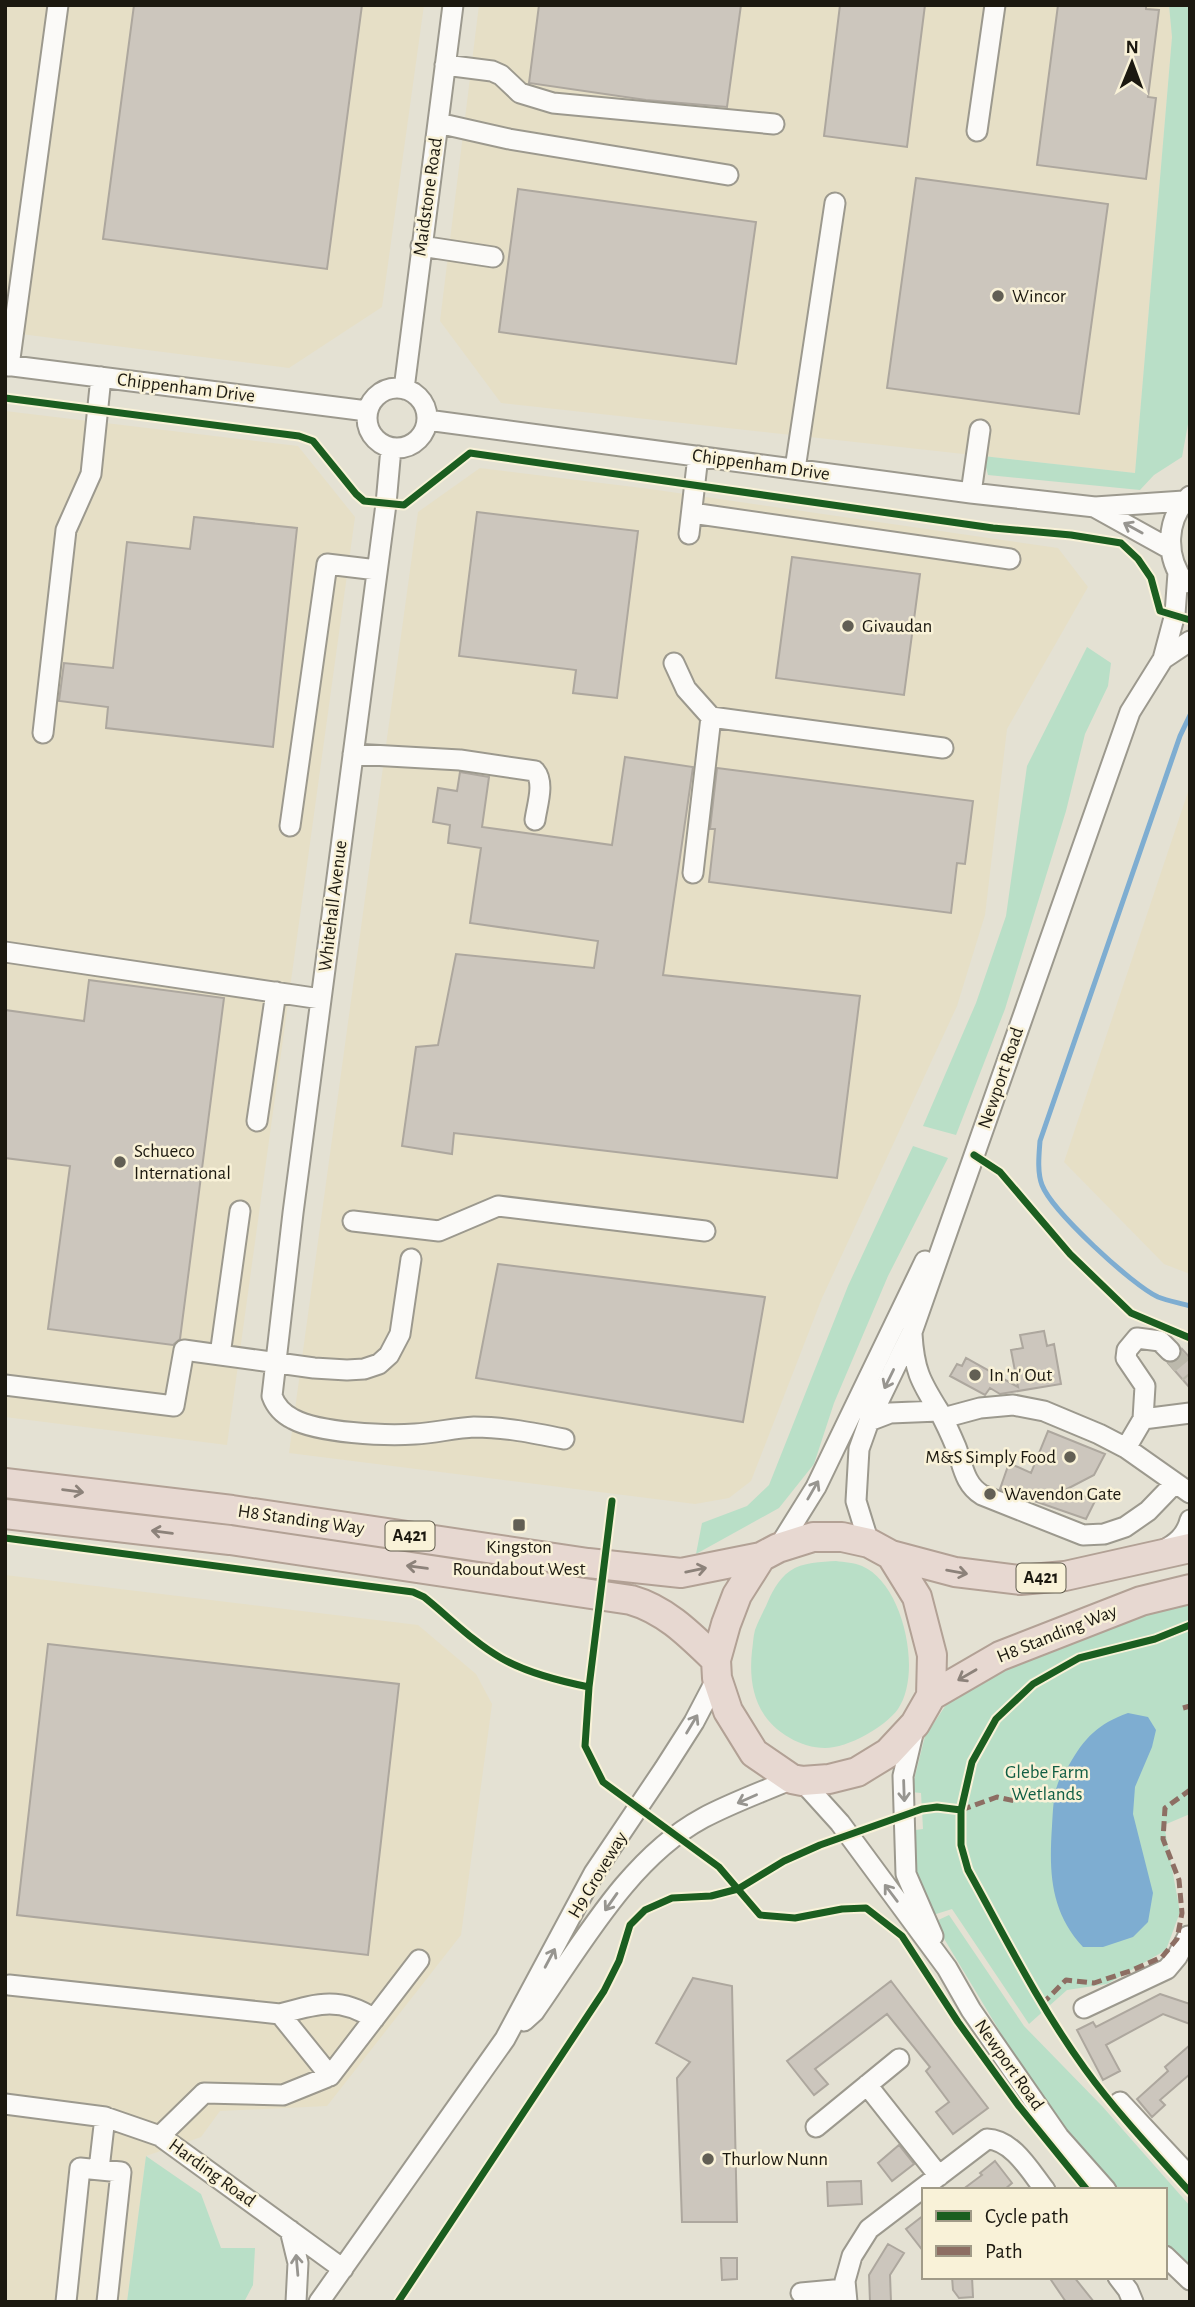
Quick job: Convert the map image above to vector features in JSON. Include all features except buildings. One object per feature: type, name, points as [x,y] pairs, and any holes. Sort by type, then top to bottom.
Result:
[{"type":"highway","name":"H8 Standing Way","points":[[5,1483],[232,1510],[588,1563],[681,1573],[770,1553]]},
{"type":"highway","name":"H8 Standing Way","points":[[5,1514],[230,1540],[631,1600],[645,1604],[670,1618],[717,1669]]},
{"type":"highway","points":[[813,1537],[842,1537],[880,1549],[917,1597],[932,1655],[931,1696],[915,1724],[888,1754],[857,1772],[830,1779],[797,1780],[754,1753],[728,1711],[717,1669],[726,1624],[737,1595],[770,1553],[813,1537]]},
{"type":"highway","name":"A421","points":[[880,1549],[955,1572],[1020,1580],[1065,1576],[1190,1549]]},
{"type":"highway","name":"H8 Standing Way","points":[[931,1696],[1000,1656],[1141,1601],[1190,1590]]},
{"type":"street","points":[[7,365],[58,5]]},
{"type":"street","name":"Maidstone Road","points":[[404,389],[453,5]]},
{"type":"street","points":[[977,131],[995,5]]},
{"type":"street","points":[[445,65],[492,71],[501,75],[520,93],[553,103],[774,124]]},
{"type":"street","points":[[438,123],[509,139],[728,175]]},
{"type":"street","points":[[795,469],[835,203]]},
{"type":"street","points":[[421,246],[493,257]]},
{"type":"street","name":"Chippenham Drive","points":[[7,365],[367,411]]},
{"type":"street","points":[[43,733],[66,530],[91,474],[101,377]]},
{"type":"street","points":[[394,388],[404,389],[412,392],[424,404],[427,420],[422,436],[416,442],[400,449],[391,448],[383,446],[371,435],[366,420],[367,411],[377,395],[394,388]]},
{"type":"street","name":"Chippenham Drive","points":[[427,420],[971,493],[1095,507],[1187,498]]},
{"type":"street","points":[[971,493],[979,430]]},
{"type":"street","name":"Whitehall Avenue","points":[[391,448],[293,1213],[267,1362],[272,1396],[275,1405],[294,1420],[343,1431],[414,1434],[472,1427],[527,1431],[564,1439]]},
{"type":"street","points":[[689,534],[698,456]]},
{"type":"street","points":[[1184,581],[1170,548],[1176,515],[1187,498]]},
{"type":"street","name":"Chippenham Drive","points":[[1095,507],[1170,548]]},
{"type":"street","points":[[692,513],[1010,559]]},
{"type":"street","points":[[290,826],[327,564],[377,570]]},
{"type":"street","name":"Newport Road","points":[[880,1549],[856,1502],[859,1449],[912,1332],[1130,712],[1163,659],[1184,581]]},
{"type":"street","name":"Newport Road","points":[[1163,659],[1190,641]]},
{"type":"street","points":[[674,663],[686,689],[711,717],[943,748]]},
{"type":"street","points":[[693,873],[711,717]]},
{"type":"street","points":[[353,754],[460,760],[535,771],[540,785],[535,820]]},
{"type":"street","points":[[5,952],[321,999]]},
{"type":"street","points":[[257,1121],[276,992]]},
{"type":"street","points":[[770,1553],[821,1476],[892,1332],[974,1155]]},
{"type":"street","points":[[353,1221],[439,1231],[498,1206],[705,1231]]},
{"type":"street","points":[[219,1355],[240,1211]]},
{"type":"street","points":[[5,1385],[174,1406],[184,1350],[314,1368],[364,1369],[379,1364],[389,1355],[400,1334],[411,1259]]},
{"type":"street","points":[[869,1422],[890,1413],[941,1414],[1013,1405],[1044,1411],[1126,1448],[1182,1488],[1125,1527],[1104,1534],[1083,1535],[975,1491],[967,1479],[941,1414],[922,1385],[913,1361],[912,1332]]},
{"type":"street","points":[[1126,1448],[1143,1419],[1145,1386],[1126,1359],[1127,1350],[1137,1338],[1160,1341],[1170,1351]]},
{"type":"street","points":[[1143,1419],[1190,1413]]},
{"type":"street","points":[[1149,1557],[1174,1545],[1187,1530],[1190,1520]]},
{"type":"street","name":"H9 Groveway","points":[[325,2297],[505,2039],[594,1874],[694,1722],[717,1669]]},
{"type":"street","name":"Newport Road","points":[[915,1724],[903,1776],[906,1874],[947,1968],[971,2010],[1059,2137],[1104,2188]]},
{"type":"street","name":"Newport Road","points":[[797,1780],[840,1823],[947,1968]]},
{"type":"street","name":"H9 Groveway","points":[[505,2039],[534,2011],[623,1886],[656,1850],[702,1818],[797,1780]]},
{"type":"street","points":[[1084,2008],[1183,1961],[1188,1936]]},
{"type":"street","points":[[160,2136],[204,2093],[283,2095],[330,2076],[419,1960]]},
{"type":"street","points":[[9,1985],[280,2014],[320,2003],[358,2008],[374,2019]]},
{"type":"street","points":[[280,2014],[330,2076]]},
{"type":"street","points":[[816,2127],[899,2059]]},
{"type":"street","points":[[867,2085],[939,2176]]},
{"type":"street","points":[[1120,2102],[1190,2177]]},
{"type":"street","name":"Harding Road","points":[[5,2104],[105,2117],[160,2136],[343,2269]]},
{"type":"street","points":[[99,2169],[105,2117]]},
{"type":"street","points":[[923,2188],[987,2139],[996,2139],[1009,2147],[1043,2188]]},
{"type":"street","points":[[66,2302],[80,2168],[121,2172],[107,2302]]},
{"type":"street","points":[[800,2292],[846,2296],[845,2281],[852,2256],[869,2229],[922,2189]]},
{"type":"street","points":[[290,2230],[298,2263],[296,2302]]},
{"type":"street","points":[[1167,2258],[1190,2280]]},
{"type":"street","points":[[1120,2279],[1133,2302]]},
{"type":"shaded area","points":[[5,5],[424,5],[382,307],[289,368],[5,332]]},
{"type":"shaded area","points":[[479,5],[1169,5],[1172,37],[1135,473],[501,403],[440,321]]},
{"type":"shaded area","points":[[5,411],[298,446],[355,517],[227,1445],[5,1417]]},
{"type":"shaded area","points":[[480,468],[650,489],[1058,548],[1088,587],[1007,729],[985,915],[957,1006],[822,1298],[751,1481],[729,1498],[695,1504],[289,1453],[418,512]]},
{"type":"shaded area","points":[[1190,786],[1190,1274],[1164,1264],[1064,1162]]},
{"type":"shaded area","points":[[5,1575],[418,1625],[476,1674],[492,1704],[461,1935],[327,2106],[220,2111],[201,2137],[146,2156],[127,2302],[5,2302]]},
{"type":"green space","points":[[1169,5],[1190,5],[1190,413],[1182,457],[1154,475],[1140,490],[988,475],[983,456],[1135,473],[1172,37]]},
{"type":"green space","points":[[1087,647],[1111,663],[1108,686],[1085,734],[1066,811],[1005,1009],[956,1135],[923,1126],[976,1003],[1006,916],[1027,766]]},
{"type":"green space","points":[[913,1146],[948,1158],[888,1276],[834,1403],[814,1464],[779,1508],[696,1554],[702,1523],[747,1506],[769,1485],[848,1286]]},
{"type":"green space","points":[[836,1561],[862,1566],[876,1576],[888,1590],[905,1630],[909,1674],[898,1709],[884,1723],[855,1740],[834,1747],[820,1748],[790,1738],[779,1731],[762,1712],[754,1690],[752,1651],[756,1627],[782,1578],[800,1566]]},
{"type":"green space","name":"Glebe Farm Wetlands","points":[[1190,1599],[1190,1814],[1164,1825],[1180,1912],[1166,1950],[1107,1984],[1067,1990],[1029,2024],[952,1909],[933,1915],[912,1870],[908,1831],[923,1829],[921,1793],[911,1792],[925,1736],[946,1705],[973,1679],[1045,1646]]},
{"type":"green space","points":[[949,1915],[1024,2026],[1102,2106],[1190,2206],[1190,2270],[1167,2246],[1167,2188],[1114,2188],[1090,2162],[1023,2070],[934,1922]]},
{"type":"green space","points":[[146,2156],[201,2194],[221,2248],[255,2248],[253,2285],[244,2302],[127,2302]]},
{"type":"water","points":[[1128,1713],[1148,1717],[1156,1730],[1152,1747],[1135,1787],[1133,1814],[1153,1893],[1148,1922],[1133,1937],[1103,1947],[1083,1947],[1064,1919],[1054,1890],[1051,1843],[1055,1793],[1060,1778],[1087,1739],[1100,1727]]},
{"type":"waterway","points":[[1190,715],[1180,736],[1040,1141],[1039,1163],[1042,1185],[1076,1229],[1146,1290],[1158,1297],[1190,1306]]},
{"type":"tunnel","points":[[1170,1351],[1190,1375]]},
{"type":"marked path","points":[[1183,1708],[1190,1706]]},
{"type":"marked path","points":[[1042,2004],[1066,1980],[1094,1983],[1130,1971],[1162,1957],[1177,1939],[1182,1913],[1179,1880],[1163,1839],[1165,1808],[1190,1790]]},
{"type":"marked path","points":[[961,1810],[997,1797],[1015,1801],[1026,1793]]},
{"type":"cycle path","points":[[5,398],[299,436],[313,441],[364,501],[404,505],[470,453],[993,528],[1071,535],[1121,543],[1138,559],[1151,578],[1160,611],[1190,620]]},
{"type":"cycle path","points":[[974,1155],[1000,1172],[1070,1254],[1131,1313],[1190,1338]]},
{"type":"cycle path","points":[[612,1501],[589,1687],[585,1746],[603,1782],[719,1867],[760,1915],[795,1918],[842,1909],[866,1908],[902,1936],[958,2022],[1018,2105],[1085,2188]]},
{"type":"cycle path","points":[[5,1538],[413,1592],[424,1597],[471,1637],[501,1658],[544,1676],[589,1687]]},
{"type":"cycle path","points":[[398,2302],[604,1991],[619,1961],[630,1925],[645,1910],[672,1898],[711,1896],[738,1889],[784,1861],[820,1845],[922,1809],[937,1807],[961,1810],[972,1762],[996,1719],[1033,1684],[1079,1658],[1155,1639],[1190,1625]]},
{"type":"cycle path","points":[[961,1810],[961,1845],[968,1870],[1038,1996],[1097,2085],[1190,2192]]},
{"type":"place","name":"Wincor","points":[[998,296]]},
{"type":"place","name":"Givaudan","points":[[848,626]]},
{"type":"place","name":"Schueco International","points":[[120,1162]]},
{"type":"place","name":"In 'n' Out","points":[[975,1375]]},
{"type":"place","name":"M&S Simply Food","points":[[1070,1457]]},
{"type":"place","name":"Wavendon Gate","points":[[990,1494]]},
{"type":"place","name":"Kingston Roundabout West","points":[[519,1525]]},
{"type":"place","name":"Thurlow Nunn","points":[[708,2159]]}]
